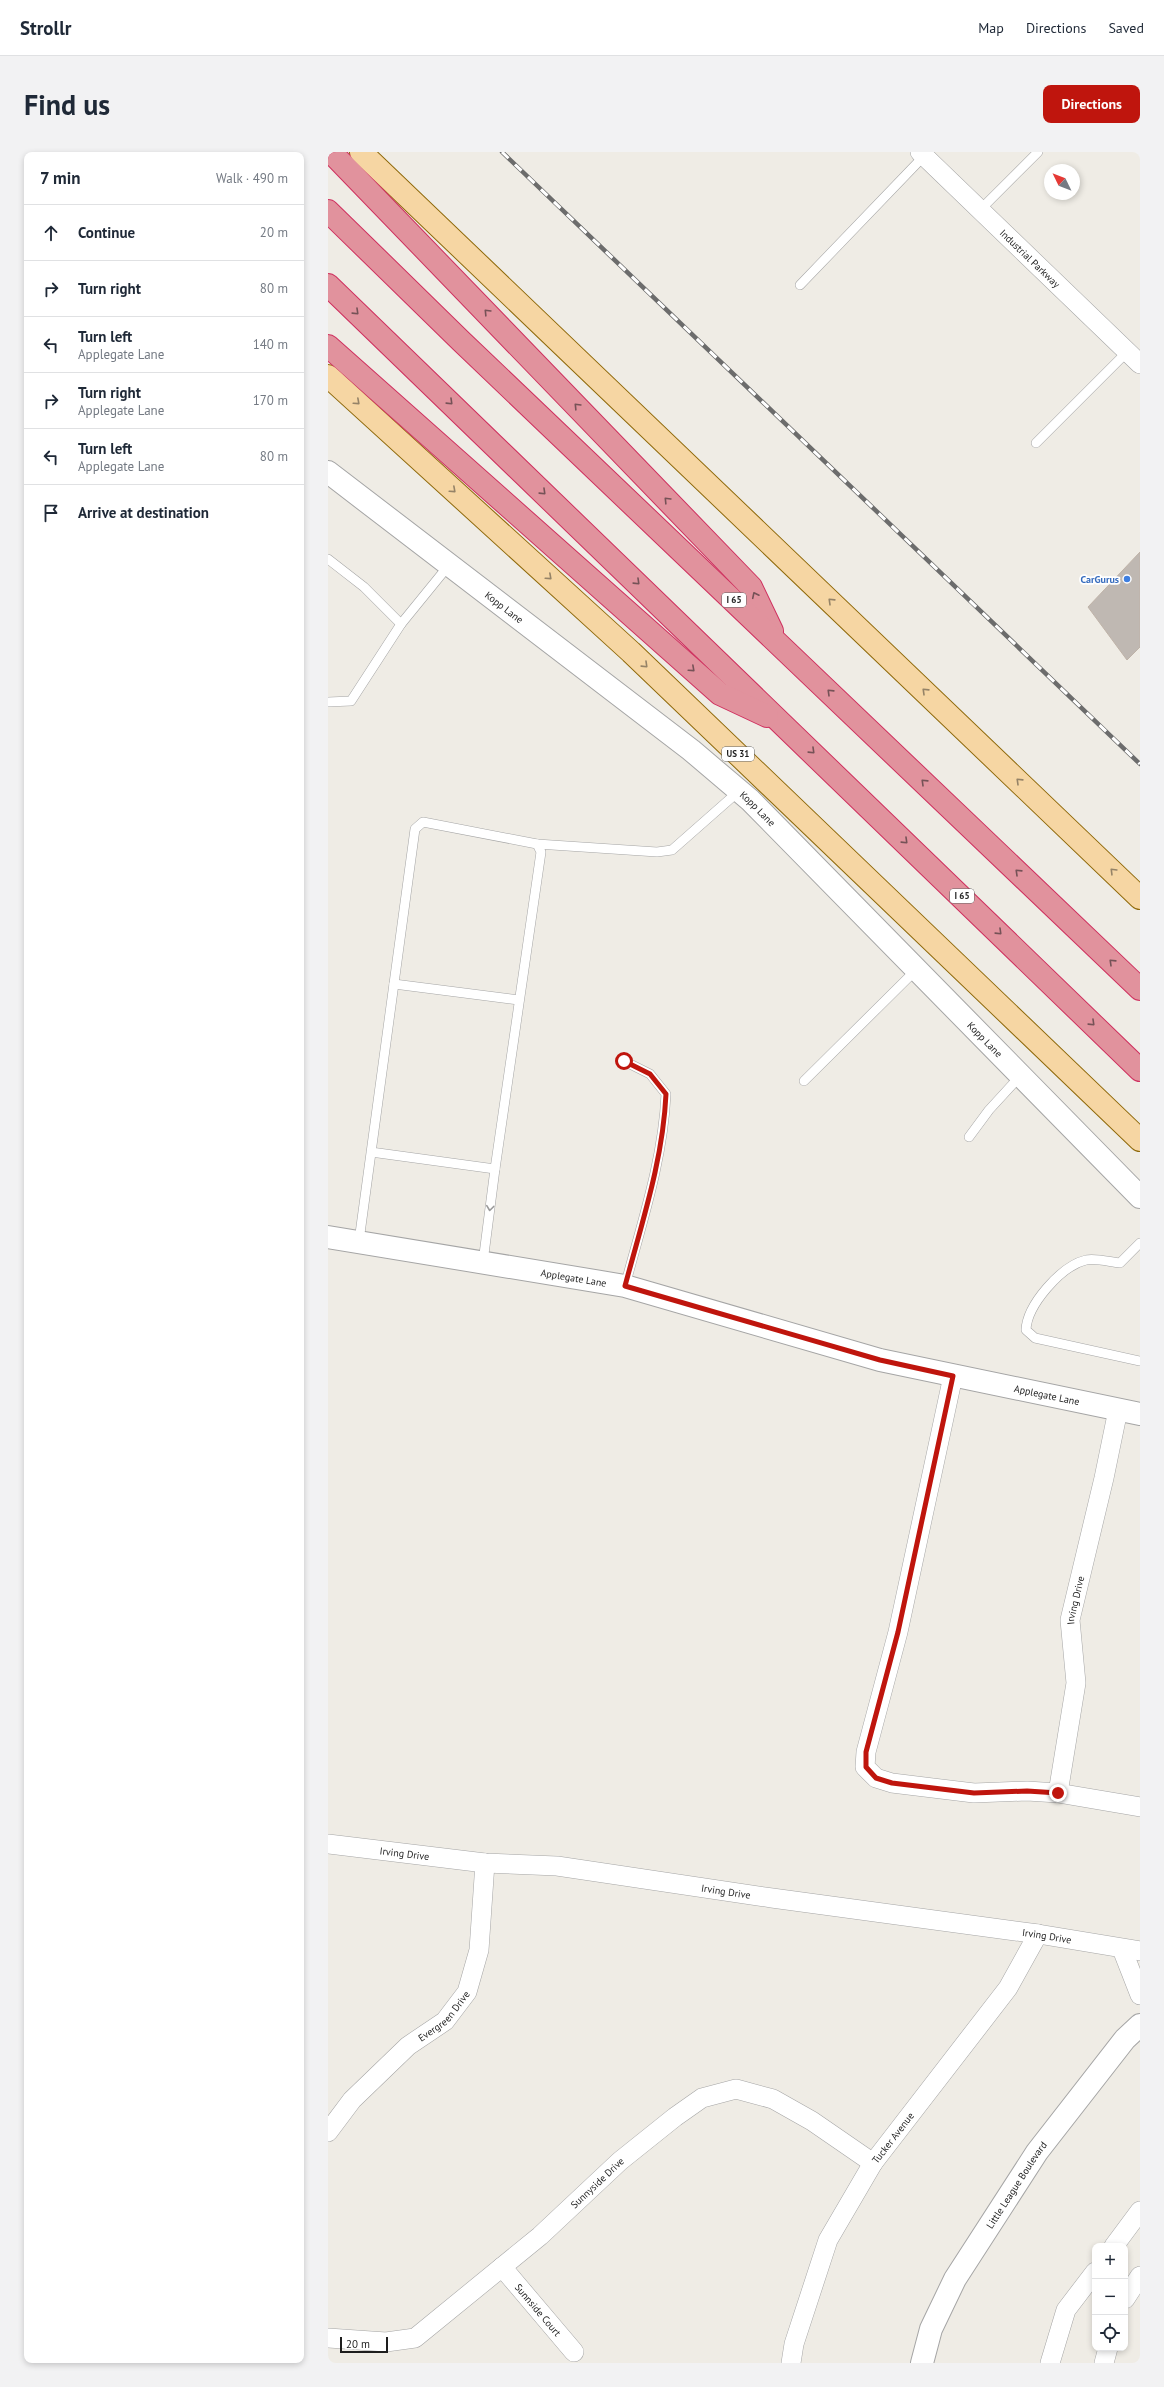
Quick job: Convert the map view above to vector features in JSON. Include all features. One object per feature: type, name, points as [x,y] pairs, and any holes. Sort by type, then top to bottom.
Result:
[{"type":"highway","points":[[331,152],[751,587],[778,643]]},
{"type":"highway","name":"I 65","points":[[328,211],[467,347],[1140,989]]},
{"type":"highway","name":"I 65","points":[[328,285],[784,724],[1140,1070]]},
{"type":"highway","points":[[328,346],[720,694],[784,724]]},
{"type":"main road","points":[[361,152],[1140,898]]},
{"type":"main road","name":"US 31","points":[[328,376],[630,652],[1140,1140]]},
{"type":"street","name":"Industrial Parkway","points":[[922,154],[1134,358]]},
{"type":"street","name":"Kopp Lane","points":[[328,472],[691,750],[739,791],[917,969],[1140,1197]]},
{"type":"street","name":"Applegate Lane","points":[[328,1237],[625,1286],[880,1360],[1140,1414]]},
{"type":"street","points":[[953,1376],[898,1632],[866,1752],[866,1767],[876,1778],[892,1783],[974,1793],[1027,1791],[1058,1793],[1140,1807]]},
{"type":"street","name":"Irving Drive","points":[[1058,1793],[1076,1683],[1070,1620],[1104,1478],[1118,1410]]},
{"type":"street","name":"Irving Drive","points":[[328,1844],[485,1863],[557,1866],[772,1898],[1038,1934],[1131,1950],[1140,1995]]},
{"type":"street","name":"Evergreen Drive","points":[[330,2125],[352,2100],[408,2046],[445,2020],[468,1992],[478,1950],[485,1863]]},
{"type":"street","name":"Tucker Avenue","points":[[791,2363],[794,2344],[828,2240],[873,2163],[1008,1988],[1038,1934]]},
{"type":"street","name":"Little League Boulevard","points":[[922,2363],[931,2329],[955,2279],[1037,2152],[1125,2039],[1140,2025]]},
{"type":"street","name":"Sunnyside Drive","points":[[328,2338],[386,2342],[414,2338],[540,2236],[620,2162],[675,2117],[702,2098],[736,2089],[773,2099],[812,2121],[873,2163]]},
{"type":"street","points":[[1116,2243],[1140,2211]]},
{"type":"street","name":"Sunnside Court","points":[[502,2267],[574,2352]]},
{"type":"street","points":[[1050,2363],[1066,2310],[1092,2276]]},
{"type":"street","points":[[1104,2363],[1107,2351]]},
{"type":"lane","points":[[980,210],[1038,152]]},
{"type":"lane","points":[[800,285],[922,154]]},
{"type":"lane","points":[[1036,443],[1134,358]]},
{"type":"lane","points":[[328,559],[364,587],[401,624]]},
{"type":"lane","points":[[328,702],[351,701],[401,624],[448,565]]},
{"type":"lane","points":[[359,1241],[415,829],[423,822],[537,844],[657,852],[672,850],[739,791]]},
{"type":"lane","points":[[483,1262],[540,852],[537,844]]},
{"type":"lane","points":[[804,1081],[917,969]]},
{"type":"lane","points":[[394,984],[519,1000]]},
{"type":"lane","points":[[624,1061],[650,1074],[666,1094],[664,1124],[650,1200],[642,1219],[625,1286]]},
{"type":"lane","points":[[969,1137],[990,1110],[1021,1075]]},
{"type":"lane","points":[[371,1152],[495,1169]]},
{"type":"lane","points":[[1140,1243],[1120,1263],[1087,1259],[1070,1266],[1053,1280],[1026,1320],[1026,1330],[1035,1338],[1140,1361]]},
{"type":"building","name":"CarGurus","points":[[1140,552],[1140,647],[1127,660],[1088,607]]},
{"type":"railway","points":[[502,152],[1140,764]]},
{"type":"place","name":"CarGurus","points":[[1127,579]]},
{"type":"route","points":[[624,1061],[650,1074],[666,1094],[664,1124],[650,1200],[642,1219],[625,1286],[664,1296],[880,1360],[953,1376],[898,1632],[866,1752],[866,1767],[876,1778],[892,1783],[974,1793],[1027,1791],[1058,1793]]}]
